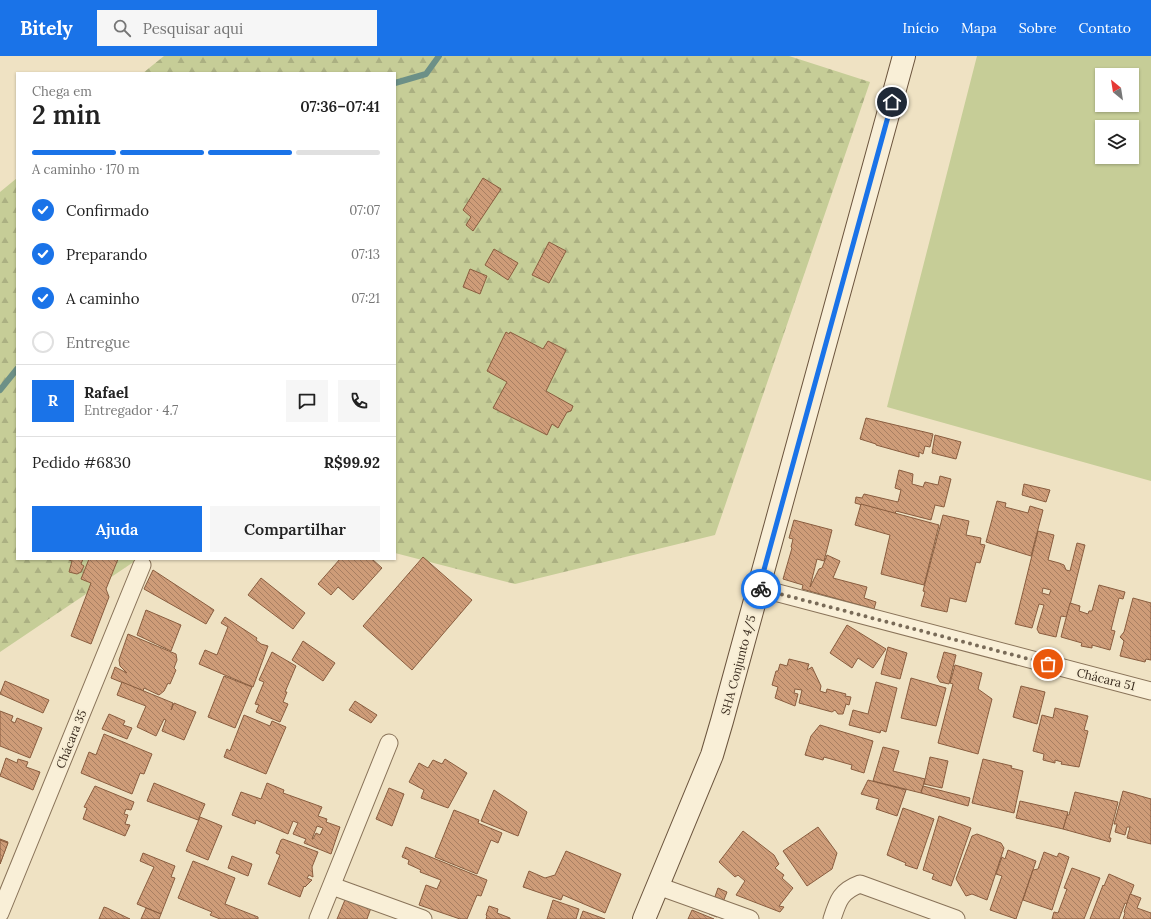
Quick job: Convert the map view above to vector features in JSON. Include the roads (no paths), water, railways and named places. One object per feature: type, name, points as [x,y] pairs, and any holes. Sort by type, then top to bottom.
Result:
[{"type":"street","name":"SHA Conjunto 4/5","points":[[644,919],[712,755],[904,56]]},
{"type":"street","name":"Chácara 35","points":[[0,913],[142,565]]},
{"type":"street","name":"Chácara 51","points":[[759,588],[1151,691]]},
{"type":"street","points":[[318,919],[389,743]]},
{"type":"street","points":[[832,919],[837,904],[847,889],[860,884],[956,919]]},
{"type":"street","points":[[332,886],[423,919]]},
{"type":"street","points":[[658,886],[750,919]]},
{"type":"waterway","points":[[396,83],[426,74],[439,56]]},
{"type":"waterway","points":[[0,390],[16,370]]}]
